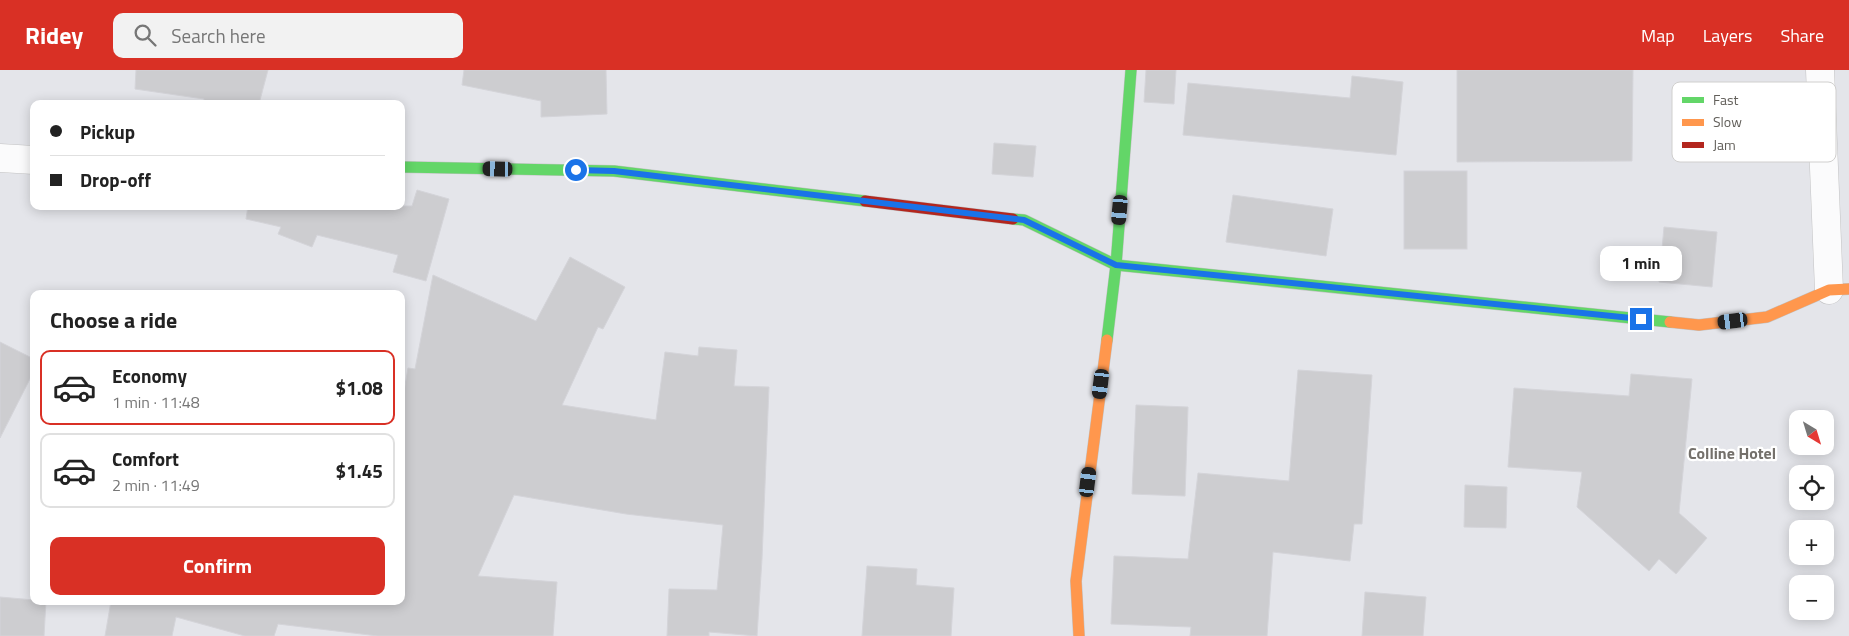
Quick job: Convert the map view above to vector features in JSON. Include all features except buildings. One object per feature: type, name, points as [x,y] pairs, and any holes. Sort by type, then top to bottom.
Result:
[{"type":"street","points":[[1079,636],[1076,581],[1116,265],[1131,70]]},
{"type":"street","points":[[0,158],[30,160]]},
{"type":"street","points":[[405,167],[614,171],[1024,220],[1116,265],[1699,325],[1767,317],[1839,289],[1828,162]]},
{"type":"traffic: fast","points":[[1107,340],[1116,265],[1131,70]]},
{"type":"traffic: fast","points":[[405,167],[614,171],[865,201]]},
{"type":"traffic: fast","points":[[1013,219],[1024,220],[1116,265],[1670,322]]},
{"type":"traffic: slow","points":[[1670,322],[1699,325],[1767,317],[1829,290],[1849,289]]},
{"type":"traffic: slow","points":[[1079,636],[1076,581],[1107,340]]},
{"type":"traffic: jam","points":[[865,201],[1013,219]]},
{"type":"district","name":"Colline Hotel","points":[[1732,453]]},
{"type":"route","points":[[576,170],[614,171],[1024,220],[1116,265],[1641,319]]}]
